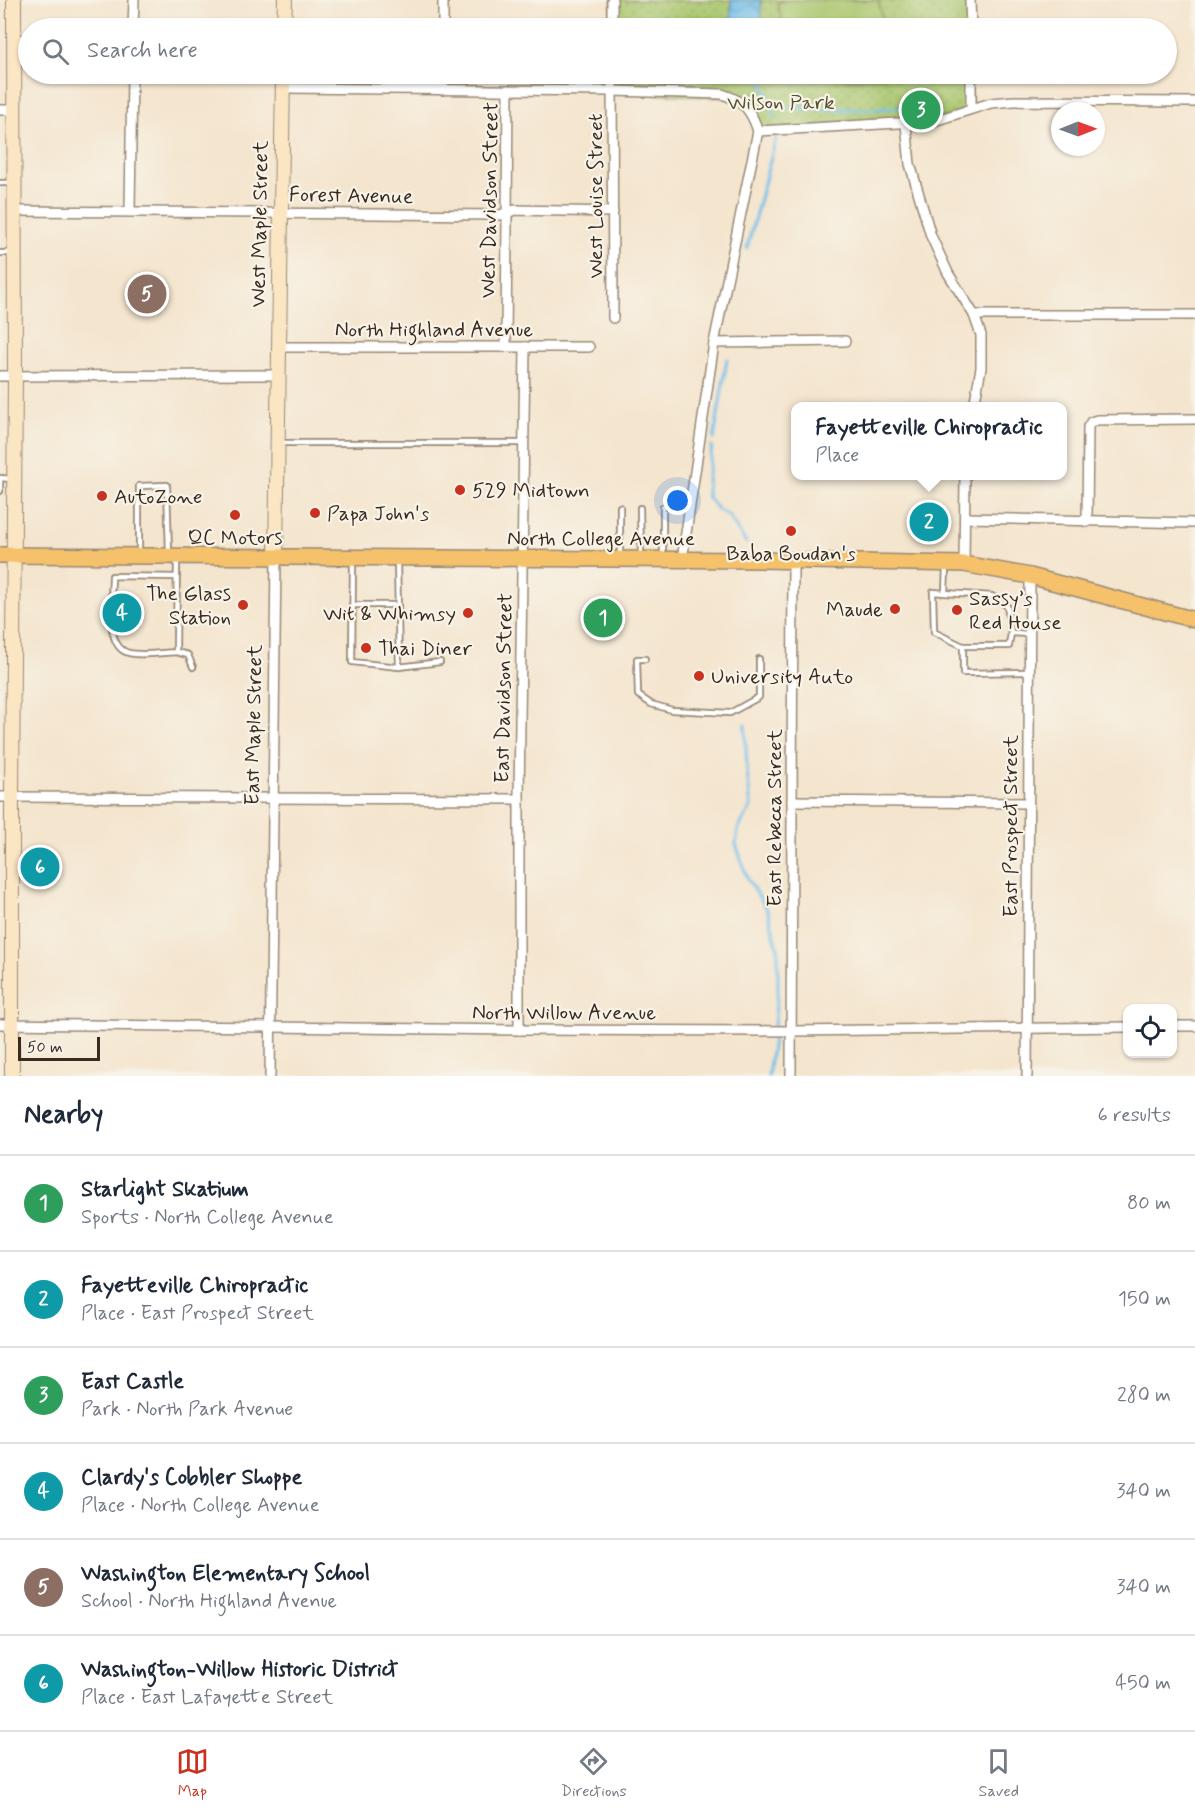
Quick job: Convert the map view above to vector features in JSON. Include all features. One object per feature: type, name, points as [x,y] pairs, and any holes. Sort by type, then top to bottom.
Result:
[{"type":"main road","name":"North College Avenue","points":[[7,555],[946,563],[1030,576],[1195,620]]},
{"type":"street","points":[[12,1076],[6,1024],[6,797],[7,555],[15,479],[14,0]]},
{"type":"street","points":[[133,18],[134,0]]},
{"type":"street","points":[[284,18],[285,0]]},
{"type":"street","points":[[443,0],[443,18]]},
{"type":"street","points":[[612,0],[612,18]]},
{"type":"street","points":[[970,0],[971,18]]},
{"type":"street","points":[[130,210],[132,84]]},
{"type":"street","name":"West Maple Street","points":[[278,375],[283,84]]},
{"type":"street","points":[[442,84],[442,90]]},
{"type":"street","name":"West Louise Street","points":[[612,84],[613,318]]},
{"type":"street","points":[[971,84],[971,108]]},
{"type":"street","points":[[283,88],[722,94],[747,107],[752,113],[758,131],[714,343],[682,560]]},
{"type":"street","name":"West Davidson Street","points":[[506,347],[508,90]]},
{"type":"street","points":[[758,131],[934,121],[971,108],[1014,101],[1195,102]]},
{"type":"street","points":[[0,110],[15,110]]},
{"type":"street","points":[[906,124],[910,164],[931,236],[948,273],[974,315],[981,335],[981,368],[975,402]]},
{"type":"street","name":"Forest Avenue","points":[[15,211],[130,210],[500,215],[515,210],[613,212]]},
{"type":"street","points":[[974,315],[1195,315]]},
{"type":"street","points":[[714,343],[845,341]]},
{"type":"street","name":"North Highland Avenue","points":[[278,347],[589,347]]},
{"type":"street","name":"East Davidson Street","points":[[519,1030],[519,799],[525,347]]},
{"type":"street","points":[[0,376],[278,375]]},
{"type":"street","name":"East Maple Street","points":[[270,1076],[278,375]]},
{"type":"street","points":[[1087,522],[1088,427],[1091,422],[1097,420],[1195,419]]},
{"type":"street","points":[[964,564],[965,480]]},
{"type":"street","points":[[966,518],[1195,523]]},
{"type":"street","name":"East Rebecca Street","points":[[791,1076],[793,560]]},
{"type":"street","name":"East Prospect Street","points":[[1027,1076],[1030,576]]},
{"type":"street","points":[[6,797],[519,799]]},
{"type":"street","points":[[792,801],[1028,803]]},
{"type":"street","name":"North Willow Avenue","points":[[6,1024],[791,1031],[1123,1027]]},
{"type":"street","points":[[1177,1026],[1195,1026]]},
{"type":"lane","points":[[0,183],[15,183]]},
{"type":"lane","points":[[0,253],[15,254]]},
{"type":"lane","points":[[277,443],[524,442]]},
{"type":"lane","points":[[0,491],[0,478],[15,479]]},
{"type":"lane","points":[[139,556],[139,486],[167,485],[177,577],[176,652]]},
{"type":"lane","points":[[620,507],[620,560]]},
{"type":"lane","points":[[663,507],[663,560]]},
{"type":"lane","points":[[640,508],[641,560]]},
{"type":"lane","points":[[353,557],[352,662],[399,667],[440,662]]},
{"type":"lane","points":[[397,557],[399,667]]},
{"type":"lane","points":[[945,592],[946,563]]},
{"type":"lane","points":[[177,577],[112,576],[112,636],[122,650],[130,653],[176,652],[188,655],[194,667]]},
{"type":"lane","points":[[933,592],[945,592],[992,596],[1007,606],[1011,633],[1009,646],[963,646],[934,632],[933,592]]},
{"type":"lane","points":[[352,605],[398,605]]},
{"type":"lane","points":[[1011,633],[1029,634]]},
{"type":"lane","points":[[963,646],[963,673],[1029,672]]},
{"type":"lane","points":[[645,659],[637,659],[638,695],[651,704],[672,710],[730,713],[759,697],[759,659]]},
{"type":"green space","name":"Wilson Park","points":[[612,0],[970,0],[971,18],[612,18]]},
{"type":"green space","points":[[786,0],[878,0],[882,18],[781,18],[777,3]]},
{"type":"green space","name":"Wilson Park","points":[[612,84],[971,84],[971,108],[934,121],[758,131],[752,113],[733,98],[612,91]]},
{"type":"water","points":[[731,0],[761,0],[761,18],[731,18]]},
{"type":"waterway","points":[[763,84],[775,120]]},
{"type":"waterway","points":[[771,104],[819,109],[883,108],[908,104],[914,96]]},
{"type":"waterway","points":[[747,248],[776,138]]},
{"type":"waterway","points":[[714,439],[727,359]]},
{"type":"waterway","points":[[712,447],[707,496],[718,510],[728,515],[746,543]]},
{"type":"waterway","points":[[745,725],[751,807],[738,829],[736,844],[748,880],[767,909],[778,948],[778,988],[774,1026]]},
{"type":"waterway","points":[[768,1076],[773,1039]]},
{"type":"place","name":"East Castle","points":[[921,110]]},
{"type":"place","name":"Washington Elementary School","points":[[147,294]]},
{"type":"place","name":"529 Midtown","points":[[460,490]]},
{"type":"place","name":"AutoZone","points":[[102,496]]},
{"type":"place","name":"Papa John's","points":[[315,513]]},
{"type":"place","name":"QC Motors","points":[[235,515]]},
{"type":"place","name":"Fayetteville Chiropractic","points":[[929,522]]},
{"type":"place","name":"Baba Boudan's","points":[[791,531]]},
{"type":"place","name":"The Glass Station","points":[[243,605]]},
{"type":"place","name":"Maude","points":[[895,609]]},
{"type":"place","name":"Sassy’s Red House","points":[[957,610]]},
{"type":"place","name":"Clardy's Cobbler Shoppe","points":[[122,613]]},
{"type":"place","name":"Wit & Whimsy","points":[[468,613]]},
{"type":"place","name":"Starlight Skatium","points":[[603,618]]},
{"type":"place","name":"Thai Diner","points":[[366,648]]},
{"type":"place","name":"University Auto","points":[[699,676]]},
{"type":"place","name":"Washington-Willow Historic District","points":[[40,867]]}]
